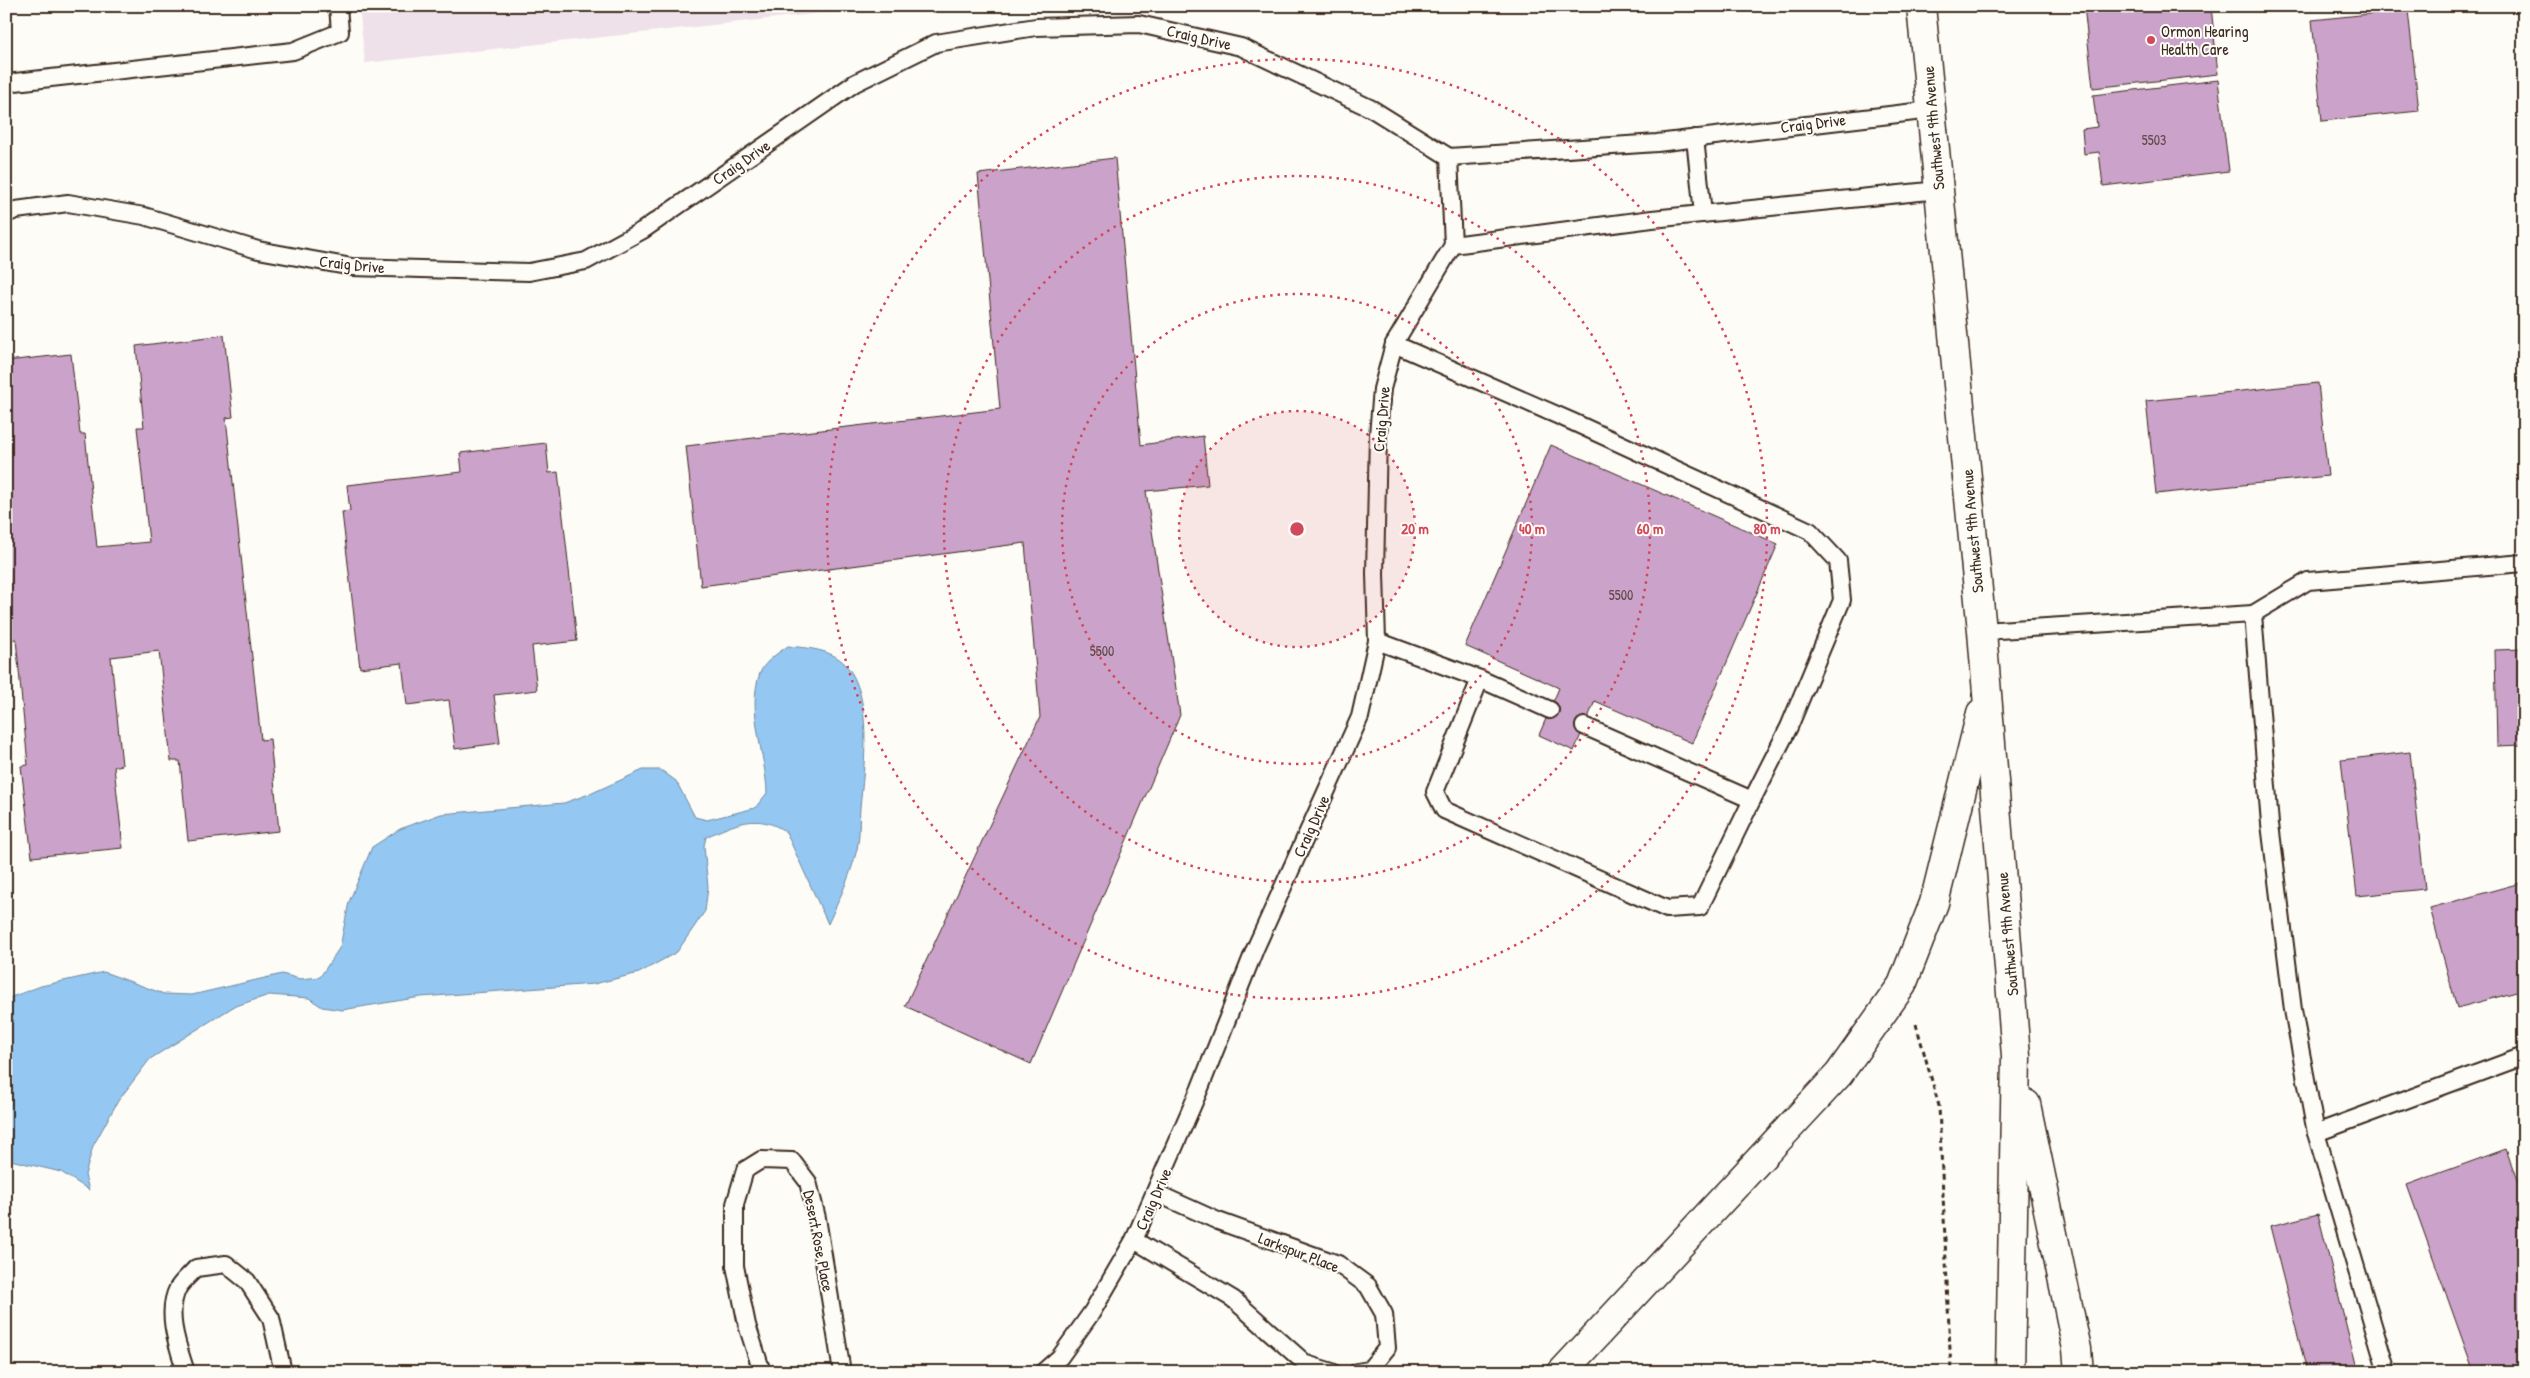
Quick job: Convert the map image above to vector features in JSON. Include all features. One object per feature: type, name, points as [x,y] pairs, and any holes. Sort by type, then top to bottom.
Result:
[{"type":"main road","name":"Southwest 9th Avenue","points":[[1921,6],[1982,631],[2016,1056],[2010,1372]]},
{"type":"main road","points":[[1562,1372],[1839,1074],[1902,985],[1934,903],[1986,690]]},
{"type":"main road","name":"Southwest 9th Avenue","points":[[2016,1056],[2077,1349],[2079,1372]]},
{"type":"lane","points":[[6,83],[293,51],[340,32],[338,6]]},
{"type":"lane","name":"Craig Drive","points":[[6,214],[16,210],[68,203],[144,216],[258,250],[352,267],[529,272],[586,261],[643,230],[855,83],[936,43],[1036,27],[1138,24],[1241,47],[1372,109],[1449,158],[1657,143],[1932,110]]},
{"type":"lane","points":[[1695,138],[1703,214]]},
{"type":"lane","points":[[1449,158],[1453,245],[1703,214],[1938,190]]},
{"type":"lane","name":"Craig Drive","points":[[1043,1372],[1060,1357],[1092,1312],[1134,1240],[1156,1193],[1256,949],[1360,717],[1377,641],[1375,574],[1378,435],[1382,389],[1394,344],[1453,245]]},
{"type":"lane","points":[[1394,344],[1573,422],[1810,531],[1838,561],[1842,600],[1789,727],[1700,907],[1667,909],[1444,810],[1435,792],[1480,679]]},
{"type":"lane","points":[[1982,631],[2253,614],[2308,581],[2524,563]]},
{"type":"lane","points":[[2253,614],[2270,824],[2293,1010],[2316,1133],[2387,1372]]},
{"type":"lane","points":[[1377,641],[1480,679],[1550,710]]},
{"type":"lane","points":[[1584,726],[1752,800]]},
{"type":"lane","points":[[2316,1133],[2524,1056]]},
{"type":"lane","name":"Desert Rose Place","points":[[762,1372],[747,1325],[735,1266],[734,1204],[745,1170],[761,1160],[792,1161],[808,1182],[817,1218],[842,1372]]},
{"type":"lane","name":"Larkspur Place","points":[[1156,1193],[1218,1221],[1338,1264],[1368,1286],[1384,1314],[1387,1348],[1368,1370],[1356,1372]]},
{"type":"lane","points":[[1134,1240],[1233,1299],[1306,1364],[1332,1372]]},
{"type":"lane","points":[[186,1372],[175,1336],[173,1306],[178,1288],[196,1268],[226,1264],[247,1281],[271,1318],[284,1372]]},
{"type":"path","points":[[1914,1016],[1939,1106],[1951,1372]]},
{"type":"shaded area","points":[[359,6],[886,6],[365,63]]},
{"type":"water","points":[[788,646],[826,652],[845,664],[854,677],[864,713],[865,753],[858,844],[848,878],[828,924],[786,832],[776,826],[756,821],[737,824],[706,837],[704,846],[708,887],[705,911],[677,952],[639,973],[594,984],[421,997],[342,1010],[322,1007],[309,998],[269,995],[233,1007],[150,1059],[118,1101],[93,1146],[85,1175],[89,1190],[61,1172],[6,1159],[6,999],[41,986],[104,972],[164,994],[192,995],[282,974],[300,979],[320,977],[340,947],[349,902],[372,847],[400,829],[441,814],[564,803],[592,793],[643,770],[661,770],[676,781],[695,817],[707,820],[755,808],[767,793],[756,717],[756,687],[760,673],[765,665]]},
{"type":"building","name":"Ormon Hearing Health Care","points":[[2084,6],[2211,6],[2218,74],[2093,88]]},
{"type":"building","points":[[2408,10],[2419,111],[2322,121],[2312,20]]},
{"type":"building","points":[[2218,80],[2229,171],[2103,186],[2099,152],[2084,154],[2082,129],[2097,127],[2093,95]]},
{"type":"building","points":[[1115,158],[1141,445],[1203,436],[1208,485],[1146,491],[1180,715],[1031,1064],[905,1006],[1040,717],[1025,543],[701,586],[686,446],[1000,409],[978,174]]},
{"type":"building","points":[[224,335],[233,417],[226,418],[261,740],[270,739],[279,831],[188,841],[180,761],[171,761],[159,651],[111,657],[122,765],[114,767],[123,848],[32,857],[21,766],[28,765],[16,639],[6,640],[6,584],[10,583],[6,549],[6,361],[71,354],[80,434],[85,434],[97,547],[149,542],[137,427],[144,427],[136,346]]},
{"type":"building","points":[[2318,383],[2328,476],[2156,494],[2146,401]]},
{"type":"building","points":[[546,443],[549,473],[558,472],[577,641],[532,646],[537,690],[494,695],[500,743],[455,749],[449,700],[407,705],[402,663],[360,668],[342,512],[350,511],[347,485],[462,472],[460,453]]},
{"type":"building","points":[[1551,445],[1778,544],[1692,743],[1595,701],[1574,751],[1539,735],[1559,688],[1465,646]]},
{"type":"building","points":[[2524,649],[2524,745],[2497,746],[2495,650]]},
{"type":"building","points":[[2410,752],[2425,889],[2357,896],[2341,760]]},
{"type":"building","points":[[2524,882],[2524,990],[2457,1008],[2430,908]]},
{"type":"building","points":[[2506,1149],[2524,1200],[2524,1372],[2474,1372],[2407,1185]]},
{"type":"building","points":[[2318,1214],[2357,1368],[2341,1372],[2307,1372],[2270,1226]]},
{"type":"place","name":"Ormon Hearing Health Care","points":[[2151,40]]}]
